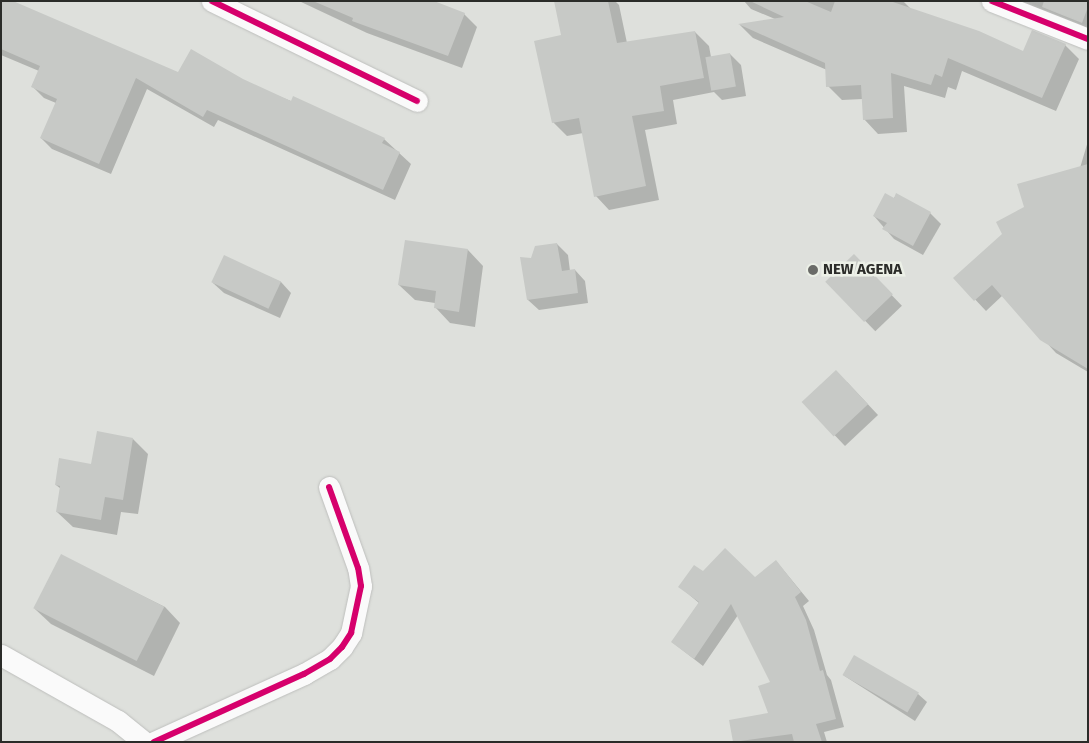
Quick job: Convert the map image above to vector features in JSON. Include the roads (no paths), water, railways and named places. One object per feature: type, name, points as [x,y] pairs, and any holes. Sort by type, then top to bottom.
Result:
[{"type":"street","points":[[212,1],[417,102]]},
{"type":"street","points":[[992,1],[1088,39]]},
{"type":"street","points":[[154,742],[304,674],[330,659],[342,647],[351,633],[360,586],[358,568],[329,487]]},
{"type":"street","points":[[1,655],[118,720],[144,742]]},
{"type":"place","name":"NEW AGENA","points":[[813,270]]}]
